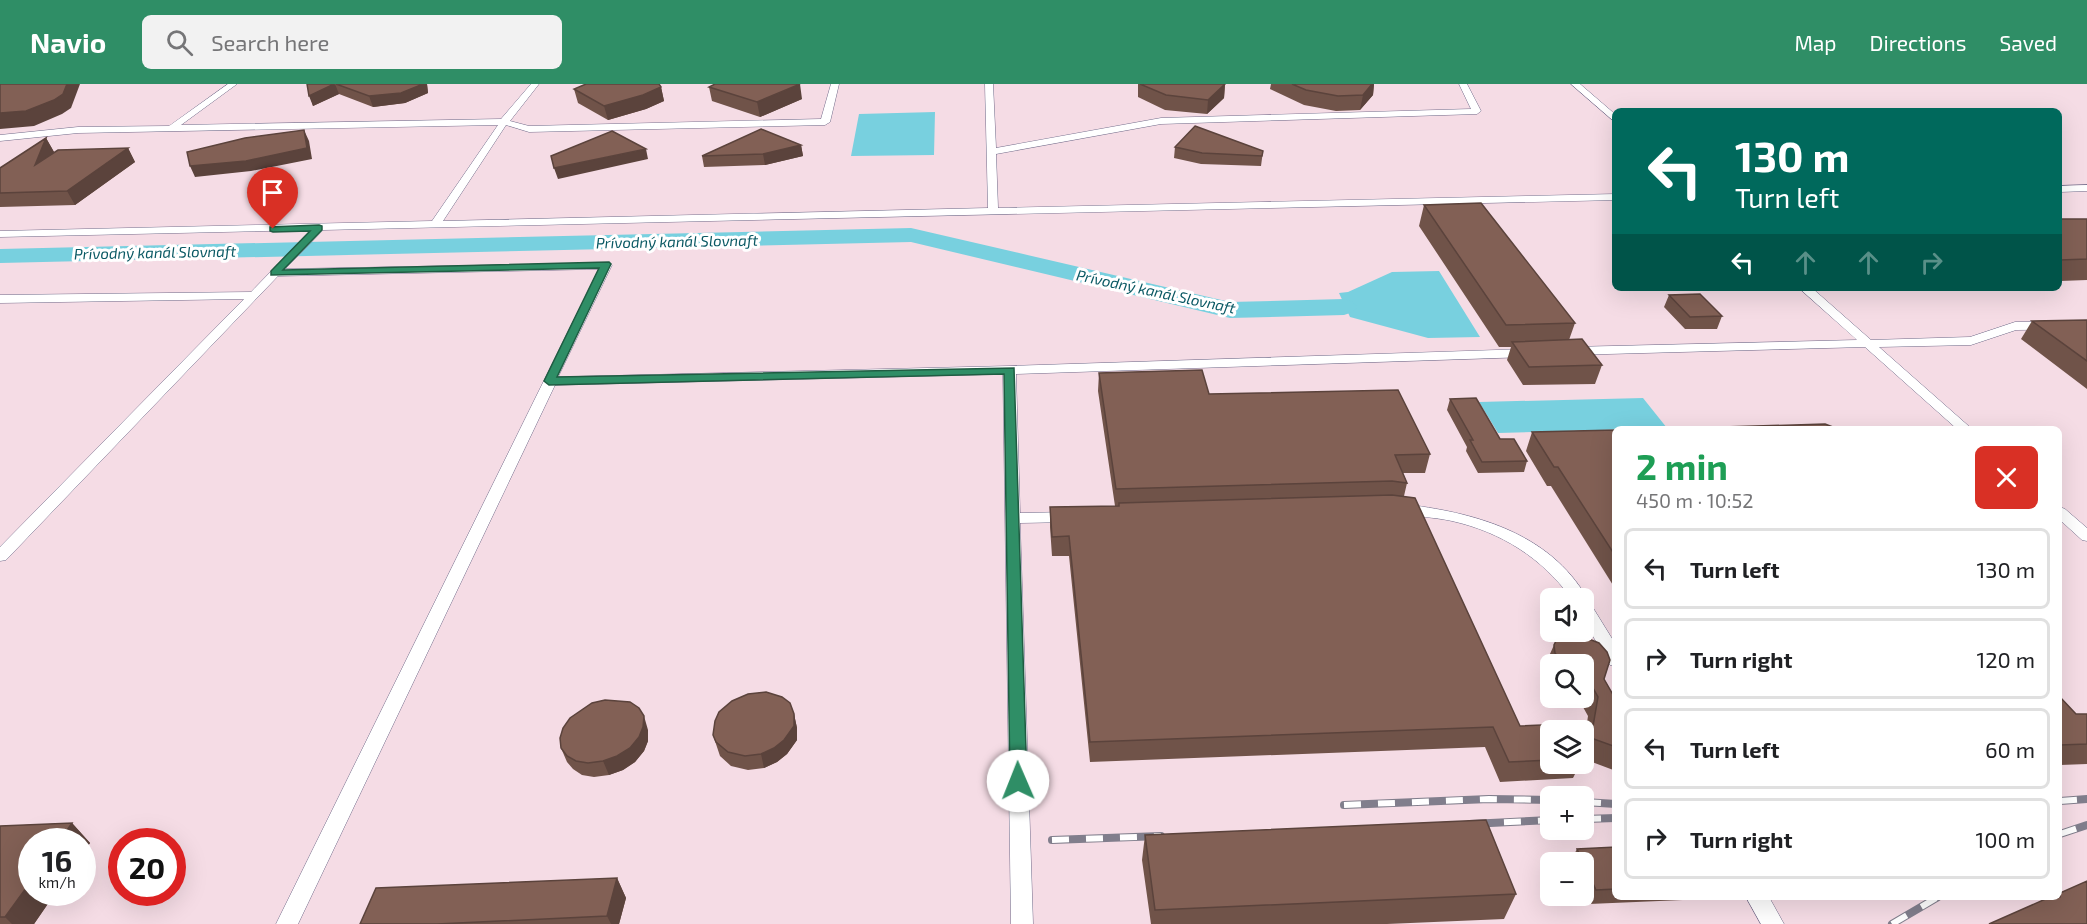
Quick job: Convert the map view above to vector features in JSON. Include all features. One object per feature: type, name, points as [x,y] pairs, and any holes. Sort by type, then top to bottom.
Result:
[{"type":"lane","points":[[169,130],[233,84]]},
{"type":"lane","points":[[435,225],[504,122],[535,84]]},
{"type":"lane","points":[[0,138],[78,130],[504,122],[529,129],[825,122],[835,84]]},
{"type":"lane","points":[[989,84],[993,211]]},
{"type":"lane","points":[[991,152],[1161,121],[1477,111],[1463,84]]},
{"type":"lane","points":[[1575,84],[1612,116]]},
{"type":"lane","points":[[2062,189],[2087,188]]},
{"type":"lane","points":[[0,234],[1612,197]]},
{"type":"lane","points":[[0,556],[319,228]]},
{"type":"lane","points":[[274,273],[606,264],[287,924]]},
{"type":"lane","points":[[1808,291],[1962,426]]},
{"type":"lane","points":[[0,299],[253,295]]},
{"type":"lane","points":[[549,381],[1870,345],[1971,341],[2015,326],[2087,325]]},
{"type":"lane","points":[[1010,370],[1022,924]]},
{"type":"lane","points":[[1387,507],[1418,510],[1491,526],[1546,558],[1567,578],[1573,588]]},
{"type":"lane","points":[[2062,514],[2087,536]]},
{"type":"lane","points":[[1013,518],[1084,516]]},
{"type":"lane","points":[[1594,624],[1612,653]]},
{"type":"lane","points":[[1759,900],[1773,924]]},
{"type":"shaded area","points":[[0,84],[2087,84],[2087,924],[0,924]]},
{"type":"water","points":[[935,112],[934,155],[851,156],[859,114]]},
{"type":"water","points":[[1439,271],[1480,337],[1428,338],[1350,317],[1339,293],[1348,292],[1392,272]]},
{"type":"water","points":[[1643,398],[1665,426],[1612,426],[1612,430],[1498,433],[1479,402]]},
{"type":"building","points":[[0,84],[67,84],[63,94],[54,100],[26,111],[0,113]]},
{"type":"building","points":[[307,84],[334,84],[309,96]]},
{"type":"building","points":[[336,84],[423,84],[401,93],[369,96]]},
{"type":"building","points":[[586,84],[659,84],[661,87],[643,95],[604,106],[574,89]]},
{"type":"building","points":[[715,84],[800,84],[757,102],[709,87]]},
{"type":"building","points":[[1140,84],[1225,84],[1208,100],[1166,95]]},
{"type":"building","points":[[1292,84],[1372,84],[1363,95],[1338,96],[1306,90]]},
{"type":"building","points":[[1195,126],[1263,151],[1262,156],[1202,153],[1175,147]]},
{"type":"building","points":[[761,129],[801,145],[763,154],[702,156]]},
{"type":"building","points":[[304,130],[307,148],[246,161],[190,166],[187,152],[245,138]]},
{"type":"building","points":[[612,131],[646,149],[554,168],[551,156]]},
{"type":"building","points":[[46,138],[35,165],[58,150],[128,148],[67,191],[0,193],[0,168]]},
{"type":"building","points":[[1481,203],[1575,323],[1506,325],[1424,205]]},
{"type":"building","points":[[2062,219],[2087,219],[2087,259],[2062,260]]},
{"type":"building","points":[[1700,294],[1722,316],[1690,317],[1669,295]]},
{"type":"building","points":[[2087,320],[2087,361],[2032,321]]},
{"type":"building","points":[[1582,339],[1602,365],[1529,367],[1512,342]]},
{"type":"building","points":[[1202,370],[1209,394],[1398,390],[1430,454],[1395,455],[1407,483],[1392,481],[1116,489],[1099,373]]},
{"type":"building","points":[[1476,398],[1500,439],[1514,439],[1527,461],[1482,462],[1470,440],[1473,440],[1450,399]]},
{"type":"building","points":[[1825,424],[1830,426],[1757,426]]},
{"type":"building","points":[[1612,430],[1612,551],[1558,467],[1554,467],[1532,432]]},
{"type":"building","points":[[1392,495],[1415,498],[1520,726],[1540,725],[1540,761],[1509,762],[1493,727],[1090,742],[1069,536],[1052,537],[1050,507],[1119,506],[1119,503]]},
{"type":"building","points":[[1594,641],[1607,652],[1610,660],[1604,679],[1612,693],[1612,746],[1594,739],[1598,697],[1594,690],[1594,654],[1556,654],[1556,642]]},
{"type":"building","points":[[766,692],[782,697],[790,703],[794,714],[794,726],[784,740],[761,754],[745,756],[728,752],[716,742],[713,735],[719,712],[732,701],[748,694]]},
{"type":"building","points":[[2062,699],[2076,714],[2087,714],[2087,744],[2062,745]]},
{"type":"building","points":[[605,700],[630,702],[639,708],[644,716],[639,737],[630,748],[603,761],[588,763],[576,761],[567,756],[561,748],[560,738],[563,728],[570,718],[592,703]]},
{"type":"building","points":[[1486,820],[1516,894],[1155,910],[1145,835]]},
{"type":"building","points":[[72,823],[69,828],[18,828],[18,899],[5,917],[0,917],[0,826]]},
{"type":"building","points":[[1612,847],[1612,889],[1596,890],[1594,852],[1578,852],[1577,849]]},
{"type":"building","points":[[617,878],[607,916],[437,924],[360,924],[376,888]]},
{"type":"building","points":[[2087,881],[2087,924],[1989,924],[2043,900],[2062,900],[2062,892]]},
{"type":"waterway","name":"Prívodný kanál Slovnaft","points":[[0,256],[911,235],[1230,310],[1344,307]]},
{"type":"railway","points":[[1344,805],[1489,799],[1540,800]]},
{"type":"railway","points":[[2062,801],[2087,799]]},
{"type":"railway","points":[[1594,803],[1612,804]]},
{"type":"railway","points":[[1594,819],[1612,818]]},
{"type":"railway","points":[[1470,824],[1540,821]]},
{"type":"railway","points":[[2062,833],[2087,825]]},
{"type":"railway","points":[[1052,840],[1161,836]]},
{"type":"railway","points":[[1892,924],[1933,900]]},
{"type":"route","points":[[273,229],[319,228],[274,273],[606,264],[549,381],[1010,370],[1018,781]]}]
